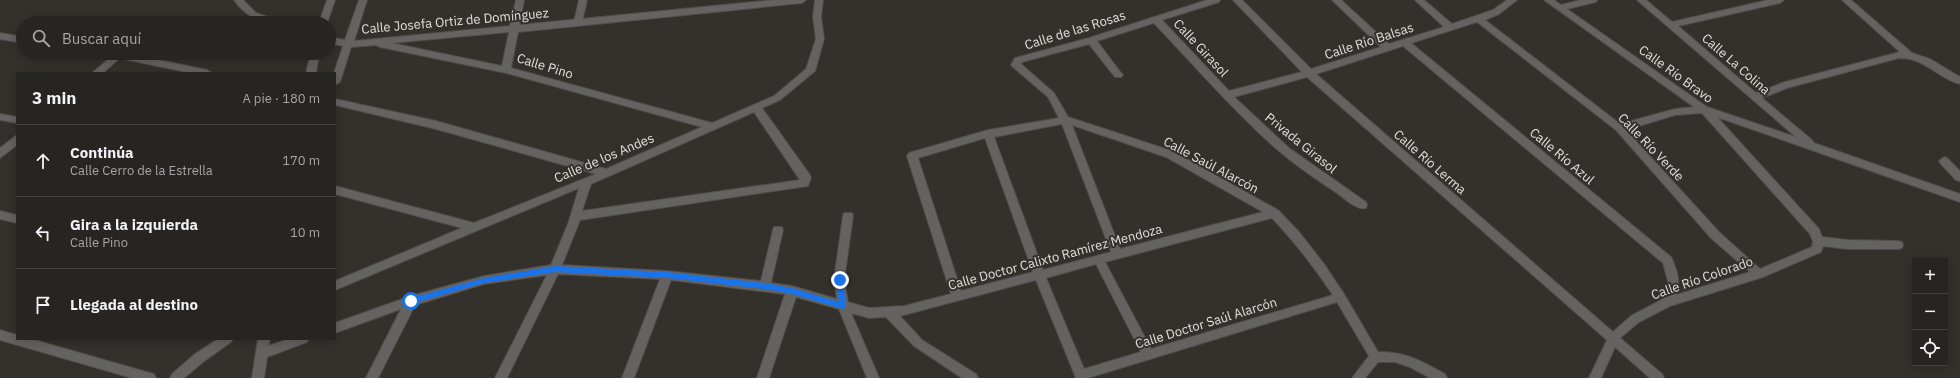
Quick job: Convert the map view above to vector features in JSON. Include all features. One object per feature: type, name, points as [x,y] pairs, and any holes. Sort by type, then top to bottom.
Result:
[{"type":"street","points":[[238,0],[253,15],[256,16]]},
{"type":"street","points":[[325,16],[331,0]]},
{"type":"street","points":[[336,79],[363,0]]},
{"type":"street","points":[[506,70],[520,0]]},
{"type":"street","points":[[578,22],[583,0]]},
{"type":"street","name":"Calle Josefa Ortiz de Domínguez","points":[[336,41],[349,44],[514,29],[738,3],[802,0]]},
{"type":"street","name":"Calle de los Andes","points":[[336,286],[587,180],[607,173],[777,98],[810,71],[820,39],[817,17],[819,0]]},
{"type":"street","name":"Calle de las Rosas","points":[[1065,120],[1052,95],[1016,65],[1018,60],[1091,40],[1216,0]]},
{"type":"street","name":"Calle Río Lerma","points":[[1236,0],[1309,74],[1658,378]]},
{"type":"street","points":[[1336,0],[1388,48]]},
{"type":"street","points":[[1419,0],[1451,28]]},
{"type":"street","name":"Calle Río Balsas","points":[[1228,95],[1309,74],[1478,20],[1496,12],[1513,0]]},
{"type":"street","name":"Calle Río Bravo","points":[[1548,0],[1704,109],[1815,232],[1818,241]]},
{"type":"street","points":[[1559,8],[1594,0]]},
{"type":"street","name":"Calle La Colina","points":[[1641,0],[1814,147]]},
{"type":"street","points":[[1671,25],[1780,0]]},
{"type":"street","points":[[1846,0],[1909,55],[1927,61],[1960,81]]},
{"type":"street","name":"Calle Girasol","points":[[1156,19],[1228,95]]},
{"type":"street","name":"Calle Río Verde","points":[[1478,20],[1619,128],[1715,235],[1759,274]]},
{"type":"street","points":[[0,36],[16,39]]},
{"type":"street","points":[[1091,40],[1118,75]]},
{"type":"street","name":"Calle Pino","points":[[368,42],[506,70],[711,126]]},
{"type":"street","name":"Calle Río Azul","points":[[1405,43],[1667,260],[1674,272],[1674,287],[1667,302]]},
{"type":"street","points":[[1754,97],[1785,85],[1899,56],[1909,55]]},
{"type":"street","points":[[98,72],[113,60]]},
{"type":"street","points":[[143,60],[201,72]]},
{"type":"street","points":[[311,72],[314,60]]},
{"type":"street","name":"Privada Girasol","points":[[1228,95],[1276,142],[1318,175],[1362,205]]},
{"type":"street","points":[[336,102],[436,125],[607,173]]},
{"type":"street","points":[[576,216],[804,183],[806,178],[756,107]]},
{"type":"street","points":[[1619,128],[1675,112],[1704,109]]},
{"type":"street","name":"Calle La Colina","points":[[1704,109],[1960,198]]},
{"type":"street","points":[[0,117],[16,120]]},
{"type":"street","points":[[957,296],[912,156],[988,134],[1065,120],[1117,255]]},
{"type":"street","name":"Calle Saúl Alarcón","points":[[1065,120],[1169,154],[1274,213],[1295,235],[1340,297],[1375,357]]},
{"type":"street","points":[[988,134],[1040,276],[1081,377]]},
{"type":"street","points":[[0,154],[16,140]]},
{"type":"street","points":[[1944,162],[1960,177]]},
{"type":"street","points":[[501,378],[555,269],[576,216],[587,180]]},
{"type":"street","points":[[336,190],[474,227]]},
{"type":"street","name":"Calle Doctor Calixto Ramírez Mendoza","points":[[336,328],[411,301],[484,280],[555,269],[667,275],[765,286],[792,291],[869,313],[890,313],[904,311],[957,296],[1040,276],[1274,213]]},
{"type":"street","points":[[0,214],[16,219]]},
{"type":"street","points":[[848,216],[840,280],[843,306],[873,378]]},
{"type":"street","points":[[765,286],[778,230]]},
{"type":"street","points":[[1818,241],[1838,245],[1859,246],[1898,244]]},
{"type":"street","name":"Calle Río Colorado","points":[[1594,378],[1612,338],[1635,319],[1667,302],[1759,274],[1817,249],[1818,241]]},
{"type":"street","points":[[1099,260],[1148,355]]},
{"type":"street","points":[[628,378],[667,275]]},
{"type":"street","points":[[763,378],[792,291]]},
{"type":"street","name":"Calle Doctor Saúl Alarcón","points":[[1081,377],[1148,355],[1340,297]]},
{"type":"street","points":[[372,378],[411,301]]},
{"type":"street","points":[[890,313],[918,343],[972,378]]},
{"type":"street","points":[[0,335],[16,340]]},
{"type":"street","points":[[17,340],[150,378]]},
{"type":"street","points":[[176,378],[199,358],[226,340]]},
{"type":"street","points":[[258,378],[264,340]]},
{"type":"street","points":[[263,353],[300,340]]},
{"type":"street","points":[[1358,378],[1375,357],[1394,357],[1413,363],[1441,378]]},
{"type":"route","points":[[411,301],[484,280],[555,269],[667,275],[765,286],[792,291],[843,306],[840,280]]}]
